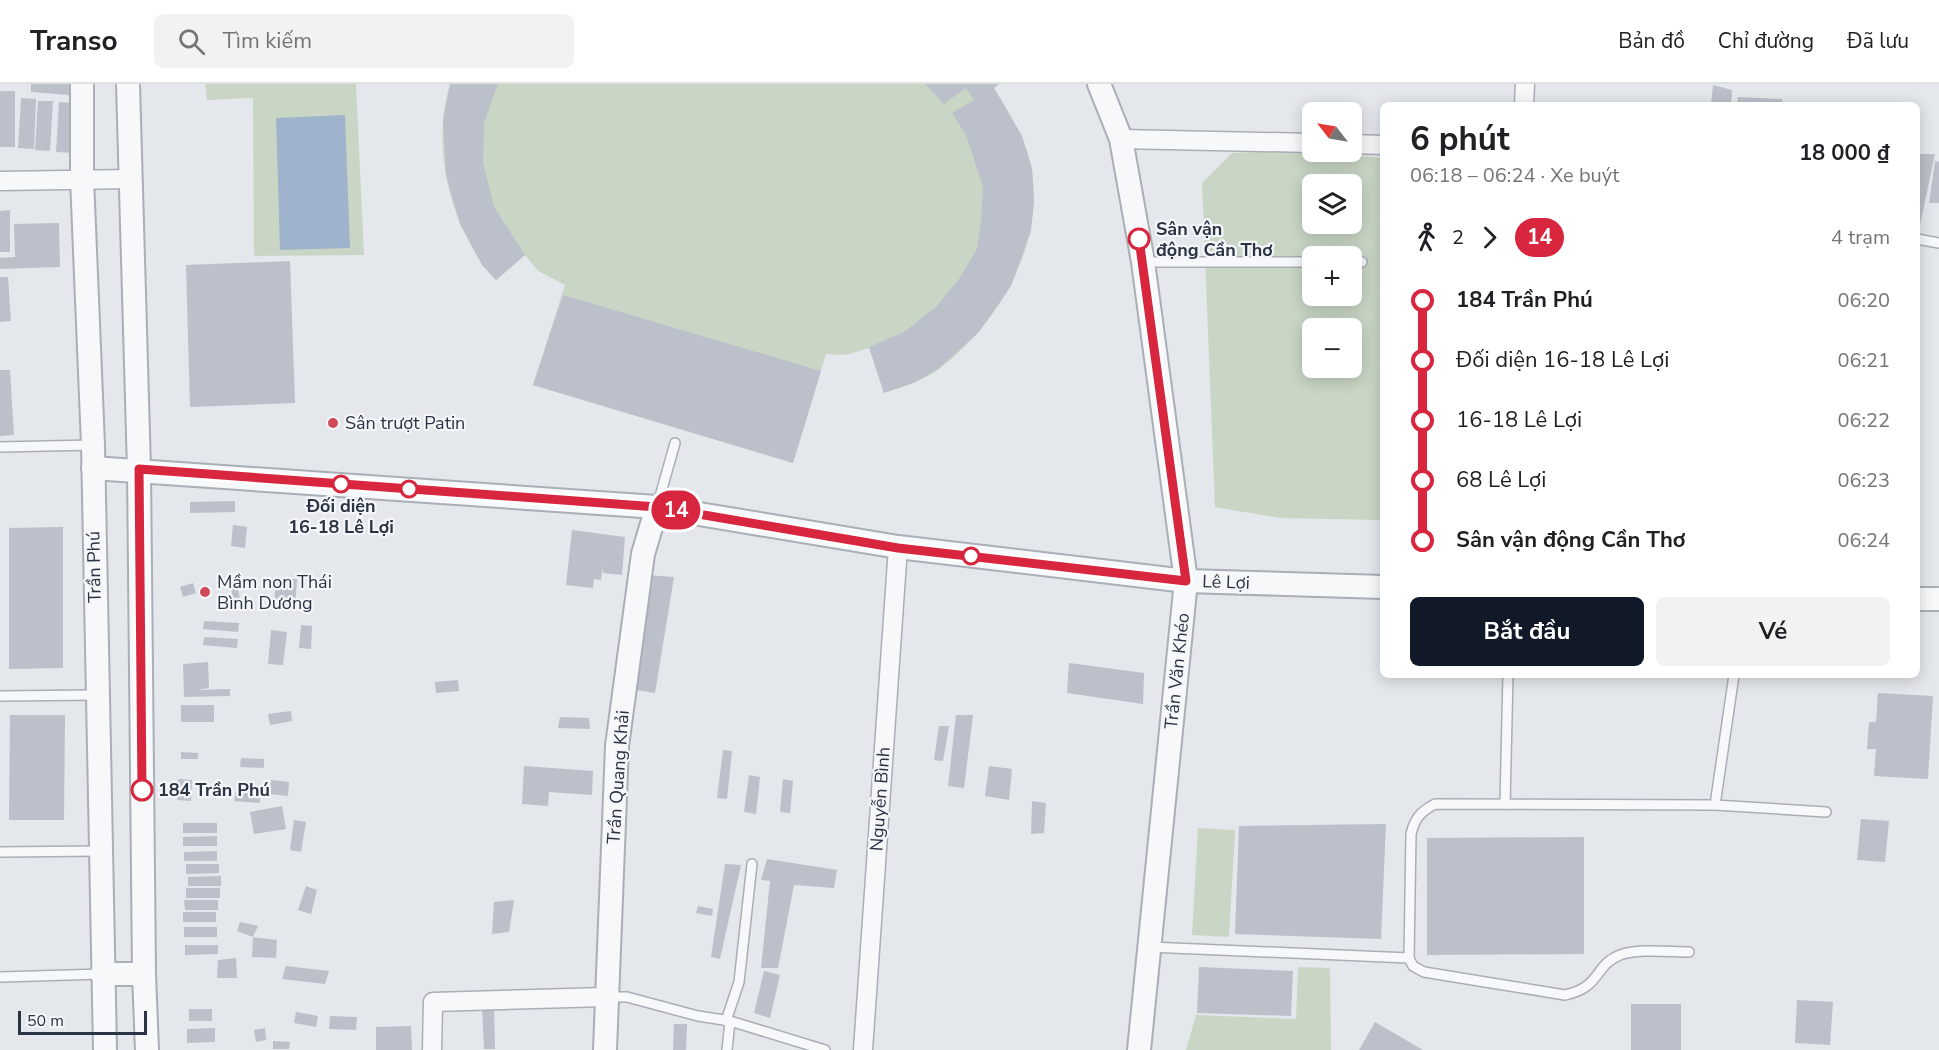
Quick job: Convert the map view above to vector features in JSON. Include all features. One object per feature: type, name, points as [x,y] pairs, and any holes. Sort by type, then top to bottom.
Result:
[{"type":"street","name":"Trần Phú","points":[[82,84],[82,178],[93,445],[96,695],[105,1050]]},
{"type":"street","points":[[128,84],[139,469],[144,974],[147,1050]]},
{"type":"street","name":"Trần Văn Khéo","points":[[1099,84],[1121,139],[1143,262],[1186,581],[1139,1050]]},
{"type":"street","points":[[1524,102],[1525,84]]},
{"type":"street","points":[[1121,139],[1302,143]]},
{"type":"street","points":[[1362,144],[1380,145]]},
{"type":"street","points":[[0,182],[82,178],[131,179]]},
{"type":"street","name":"Lê Lợi","points":[[93,468],[139,469],[657,507],[898,548],[1186,581],[1380,587]]},
{"type":"street","name":"Trần Quang Khải","points":[[605,1050],[617,746],[643,554],[657,507]]},
{"type":"street","name":"Nguyễn Bình","points":[[863,1050],[898,548]]},
{"type":"street","points":[[1920,599],[1939,599]]},
{"type":"street","points":[[102,974],[144,974]]},
{"type":"street","points":[[432,1050],[434,1002],[606,997]]},
{"type":"lane","points":[[1920,240],[1939,243]]},
{"type":"lane","points":[[1143,262],[1302,262]]},
{"type":"lane","points":[[657,507],[675,443]]},
{"type":"lane","points":[[0,447],[93,445]]},
{"type":"lane","points":[[1505,804],[1508,678]]},
{"type":"lane","points":[[1715,805],[1734,678]]},
{"type":"lane","points":[[0,696],[96,695]]},
{"type":"lane","points":[[1689,952],[1620,955],[1604,966],[1594,981],[1582,991],[1565,995],[1437,976],[1413,966],[1409,958],[1411,834],[1414,820],[1421,811],[1435,804],[1715,805],[1826,812]]},
{"type":"lane","points":[[0,852],[100,851]]},
{"type":"lane","points":[[727,1050],[728,1021],[739,982],[752,864]]},
{"type":"lane","points":[[1149,947],[1409,958]]},
{"type":"lane","points":[[0,977],[102,974]]},
{"type":"lane","points":[[606,997],[627,997],[698,1016],[728,1021],[825,1050]]},
{"type":"green space","points":[[205,84],[356,84],[364,255],[254,256],[253,98],[207,100]]},
{"type":"green space","points":[[450,84],[999,84],[994,88],[1022,138],[1030,160],[1034,200],[1031,228],[1012,282],[998,306],[961,350],[926,377],[884,393],[869,348],[846,355],[826,354],[793,463],[533,385],[565,285],[538,271],[525,255],[496,280],[480,260],[456,213],[444,162],[442,135],[444,109]]},
{"type":"green space","points":[[1302,151],[1302,162],[1362,162],[1362,156],[1380,158],[1380,520],[1279,518],[1215,507],[1202,183],[1232,153]]},
{"type":"green space","points":[[1198,828],[1235,830],[1229,937],[1192,935]]},
{"type":"green space","points":[[1298,967],[1330,968],[1331,1050],[1186,1050],[1196,1015],[1296,1019]]},
{"type":"water","points":[[345,115],[350,248],[280,250],[276,118]]},
{"type":"building","points":[[31,84],[70,84],[69,95],[31,92]]},
{"type":"building","points":[[450,84],[498,84],[484,123],[483,163],[494,207],[525,255],[496,280],[482,265],[460,224],[446,175],[443,120]]},
{"type":"building","points":[[925,84],[999,84],[994,88],[1022,136],[1032,169],[1034,201],[1031,231],[1011,286],[979,332],[938,369],[915,382],[884,393],[869,347],[904,332],[935,308],[959,279],[977,249],[981,220],[983,187],[966,135],[952,113],[974,100],[966,88],[944,104]]},
{"type":"building","points":[[1713,85],[1732,90],[1731,102],[1711,102]]},
{"type":"building","points":[[0,91],[15,91],[15,147],[0,147]]},
{"type":"building","points":[[1738,97],[1782,99],[1782,102],[1737,102]]},
{"type":"building","points":[[21,98],[36,99],[34,149],[18,148]]},
{"type":"building","points":[[38,101],[53,101],[50,151],[35,150]]},
{"type":"building","points":[[59,102],[74,103],[72,153],[56,152]]},
{"type":"building","points":[[1920,154],[1935,154],[1920,225]]},
{"type":"building","points":[[1935,161],[1939,162],[1939,203],[1929,203]]},
{"type":"building","points":[[10,210],[10,252],[0,252],[0,211]]},
{"type":"building","points":[[59,223],[60,267],[0,269],[0,258],[15,257],[14,224]]},
{"type":"building","points":[[290,261],[295,403],[190,407],[186,265]]},
{"type":"building","points":[[0,277],[8,277],[11,321],[0,322]]},
{"type":"building","points":[[563,295],[821,371],[793,463],[533,385]]},
{"type":"building","points":[[0,370],[10,370],[14,435],[0,436]]},
{"type":"building","points":[[235,501],[235,512],[190,513],[190,502]]},
{"type":"building","points":[[233,525],[247,527],[245,548],[231,546]]},
{"type":"building","points":[[63,527],[63,668],[9,669],[9,528]]},
{"type":"building","points":[[572,530],[625,537],[622,575],[603,573],[603,566],[601,580],[594,579],[593,588],[566,585]]},
{"type":"building","points":[[648,575],[674,577],[655,693],[630,689]]},
{"type":"building","points":[[276,578],[297,579],[295,608],[274,606]]},
{"type":"building","points":[[193,583],[196,593],[183,597],[180,587]]},
{"type":"building","points":[[237,585],[240,599],[233,600],[231,586]]},
{"type":"building","points":[[204,621],[239,623],[238,632],[203,629]]},
{"type":"building","points":[[301,625],[312,626],[311,649],[299,648]]},
{"type":"building","points":[[271,630],[287,632],[283,665],[268,664]]},
{"type":"building","points":[[204,637],[238,639],[237,648],[203,645]]},
{"type":"building","points":[[208,662],[209,688],[196,690],[230,689],[230,696],[184,697],[183,664]]},
{"type":"building","points":[[1069,663],[1144,673],[1143,704],[1067,693]]},
{"type":"building","points":[[458,680],[459,691],[436,693],[435,682]]},
{"type":"building","points":[[1878,693],[1933,696],[1928,779],[1874,776],[1876,749],[1867,749],[1869,722],[1876,722]]},
{"type":"building","points":[[181,705],[214,705],[214,722],[181,722]]},
{"type":"building","points":[[291,711],[292,721],[270,725],[268,714]]},
{"type":"building","points":[[10,715],[65,715],[64,820],[9,820]]},
{"type":"building","points":[[956,715],[973,715],[964,788],[948,786]]},
{"type":"building","points":[[560,717],[589,718],[590,729],[558,728]]},
{"type":"building","points":[[939,726],[949,726],[943,761],[934,760]]},
{"type":"building","points":[[723,750],[732,751],[727,799],[717,798]]},
{"type":"building","points":[[181,752],[198,753],[198,759],[181,759]]},
{"type":"building","points":[[241,758],[264,759],[264,768],[240,767]]},
{"type":"building","points":[[524,766],[593,771],[592,795],[549,792],[548,806],[522,804]]},
{"type":"building","points":[[989,766],[1012,769],[1009,800],[985,796]]},
{"type":"building","points":[[749,775],[760,777],[756,814],[744,812]]},
{"type":"building","points":[[178,779],[192,780],[191,801],[177,800]]},
{"type":"building","points":[[783,779],[793,781],[790,813],[780,812]]},
{"type":"building","points":[[271,780],[289,782],[288,796],[270,794]]},
{"type":"building","points":[[236,792],[260,794],[260,803],[234,801]]},
{"type":"building","points":[[1032,801],[1046,803],[1044,833],[1031,834]]},
{"type":"building","points":[[282,806],[286,829],[254,834],[250,812]]},
{"type":"building","points":[[1861,819],[1889,821],[1885,862],[1857,860]]},
{"type":"building","points":[[294,820],[306,822],[301,852],[290,850]]},
{"type":"building","points":[[183,823],[217,823],[217,833],[183,833]]},
{"type":"building","points":[[1386,824],[1381,939],[1235,934],[1239,826]]},
{"type":"building","points":[[217,836],[217,846],[183,846],[183,837]]},
{"type":"building","points":[[1584,837],[1584,954],[1427,955],[1427,838]]},
{"type":"building","points":[[217,851],[217,861],[184,861],[184,852]]},
{"type":"building","points":[[767,859],[837,870],[834,888],[794,885],[778,968],[761,968],[770,881],[761,880]]},
{"type":"building","points":[[186,864],[219,864],[219,873],[186,874]]},
{"type":"building","points":[[725,864],[741,865],[720,959],[711,957]]},
{"type":"building","points":[[221,876],[221,886],[188,886],[188,877]]},
{"type":"building","points":[[306,886],[317,890],[311,914],[298,910]]},
{"type":"building","points":[[186,888],[220,888],[220,898],[186,898]]},
{"type":"building","points":[[184,900],[218,900],[218,910],[185,910]]},
{"type":"building","points":[[514,900],[509,932],[492,934],[494,902]]},
{"type":"building","points":[[698,906],[713,909],[712,916],[696,913]]},
{"type":"building","points":[[183,912],[216,912],[216,922],[183,922]]},
{"type":"building","points":[[240,922],[258,926],[253,937],[237,931]]},
{"type":"building","points":[[184,927],[217,927],[217,937],[184,937]]},
{"type":"building","points":[[253,937],[277,940],[276,958],[252,957]]},
{"type":"building","points":[[185,945],[218,945],[218,954],[185,955]]},
{"type":"building","points":[[236,958],[237,978],[217,978],[218,960]]},
{"type":"building","points":[[286,966],[329,971],[325,984],[282,979]]},
{"type":"building","points":[[1199,967],[1293,971],[1291,1016],[1197,1013]]},
{"type":"building","points":[[764,971],[780,975],[770,1018],[754,1013]]},
{"type":"building","points":[[1797,1000],[1833,1002],[1830,1045],[1795,1043]]},
{"type":"building","points":[[1631,1004],[1681,1004],[1681,1050],[1631,1050]]},
{"type":"building","points":[[482,1006],[494,1006],[495,1049],[484,1049]]},
{"type":"building","points":[[189,1009],[212,1009],[212,1021],[189,1021]]},
{"type":"building","points":[[296,1012],[318,1016],[316,1027],[294,1023]]},
{"type":"building","points":[[330,1016],[357,1017],[356,1030],[329,1029]]},
{"type":"building","points":[[1375,1022],[1423,1050],[1359,1050]]},
{"type":"building","points":[[674,1024],[687,1024],[686,1050],[673,1050]]},
{"type":"building","points":[[411,1026],[412,1050],[376,1050],[376,1027]]},
{"type":"building","points":[[215,1028],[215,1042],[187,1043],[187,1029]]},
{"type":"building","points":[[265,1028],[266,1040],[256,1042],[254,1030]]},
{"type":"building","points":[[273,1041],[290,1042],[289,1049],[273,1049]]},
{"type":"bus line","name":"14","points":[[142,790],[139,469],[657,507],[898,548],[1186,581],[1139,239]]},
{"type":"place","name":"Sân vận động Cần Thơ","points":[[1139,239]]},
{"type":"place","name":"Sân trượt Patin","points":[[333,423]]},
{"type":"place","name":"Đối diện 16-18 Lê Lợi","points":[[341,484]]},
{"type":"place","name":"Mầm non Thái Bình Dương","points":[[205,592]]},
{"type":"place","name":"184 Trần Phú","points":[[142,790]]}]
